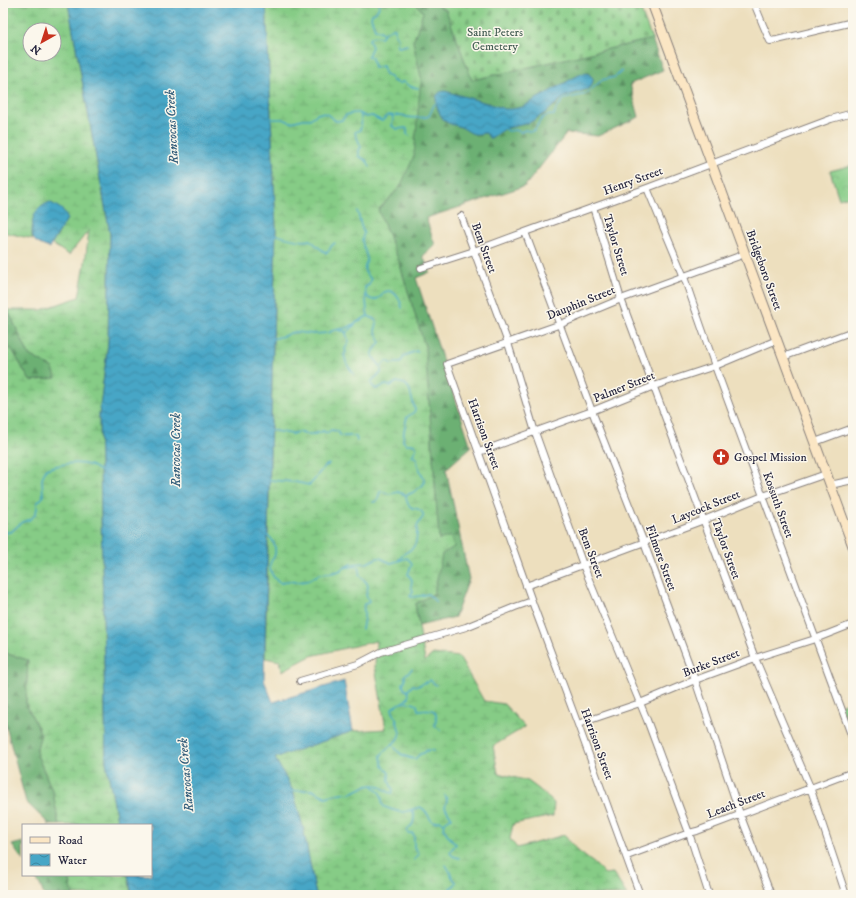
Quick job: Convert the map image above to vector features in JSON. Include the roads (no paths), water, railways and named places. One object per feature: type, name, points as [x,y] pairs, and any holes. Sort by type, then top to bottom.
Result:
[{"type":"main road","name":"Bridgeboro Street","points":[[652,3],[853,546]]},
{"type":"street","points":[[754,3],[770,41],[853,22]]},
{"type":"street","points":[[850,3],[853,11]]},
{"type":"street","name":"Henry Street","points":[[421,268],[474,251],[647,188],[830,119],[853,113]]},
{"type":"street","name":"Kossuth Street","points":[[647,188],[684,277],[714,366],[853,740]]},
{"type":"street","name":"Taylor Street","points":[[593,207],[621,299],[755,658],[810,787],[846,895]]},
{"type":"street","name":"Bem Street","points":[[461,216],[508,343],[535,432],[584,565],[648,720],[689,833],[708,895]]},
{"type":"street","name":"Filmore Street","points":[[525,232],[592,411],[644,543],[694,680],[740,814],[771,895]]},
{"type":"street","name":"Dauphin Street","points":[[447,364],[560,324],[621,299],[745,254]]},
{"type":"street","points":[[783,357],[853,331]]},
{"type":"street","name":"Palmer Street","points":[[479,452],[592,411],[654,386],[714,366],[777,340]]},
{"type":"street","name":"Harrison Street","points":[[447,364],[526,586],[627,856],[640,895]]},
{"type":"street","points":[[815,442],[853,428]]},
{"type":"street","name":"Laycock Street","points":[[526,586],[644,543],[763,496],[826,474]]},
{"type":"street","points":[[830,485],[853,480]]},
{"type":"street","points":[[300,681],[358,664],[382,652],[466,627],[532,601]]},
{"type":"street","name":"Burke Street","points":[[578,724],[640,703],[694,680],[755,658],[815,639],[853,624]]},
{"type":"street","name":"Leach Street","points":[[627,856],[853,772]]},
{"type":"water","name":"Rancocas Creek","points":[[68,3],[266,3],[276,229],[264,680],[273,702],[344,681],[353,731],[275,758],[293,791],[303,827],[316,895],[132,895],[128,876],[152,876],[152,824],[118,824],[106,762],[99,415],[108,343],[110,234]]},
{"type":"water","points":[[585,73],[589,74],[593,78],[592,84],[588,89],[564,97],[545,113],[529,123],[504,129],[491,138],[489,138],[486,133],[470,133],[461,127],[447,123],[442,118],[436,104],[437,95],[440,92],[445,91],[505,109],[522,107],[575,77]]},
{"type":"water","points":[[50,202],[65,213],[67,219],[49,248],[35,241],[32,229],[35,213],[41,207]]},
{"type":"waterway","points":[[380,3],[378,9],[372,14],[371,17],[375,29],[383,34]]},
{"type":"waterway","points":[[407,45],[397,46],[398,38],[395,34],[395,28],[392,28],[381,37],[374,36],[370,38],[369,40],[372,47],[368,56],[372,58],[374,68],[383,66],[385,74],[393,81],[400,84],[401,82],[404,82],[409,86],[418,88]]},
{"type":"waterway","points":[[504,128],[508,131],[533,131],[541,119],[548,115],[554,115],[556,109],[564,99],[586,94],[602,80],[615,77],[622,71]]},
{"type":"waterway","points":[[270,117],[273,119],[282,119],[291,122],[310,119],[321,113],[327,114],[337,121],[342,120],[346,115],[359,113],[366,117],[372,116],[382,121],[388,115],[402,115],[415,118],[429,116],[436,103]]},
{"type":"waterway","points":[[360,114],[361,128],[355,133],[361,147],[359,150],[359,156],[367,161],[370,167]]},
{"type":"waterway","points":[[392,116],[392,126],[397,129],[406,128],[407,134],[410,136]]},
{"type":"waterway","points":[[357,211],[364,233],[362,243],[367,259],[365,272],[371,280],[369,285],[365,287],[368,316]]},
{"type":"waterway","points":[[274,234],[297,240],[310,240],[327,253],[335,243]]},
{"type":"waterway","points":[[366,295],[370,299],[374,300],[382,295],[382,293],[391,291],[399,299],[402,308]]},
{"type":"waterway","points":[[368,316],[374,319],[377,323],[375,331],[380,342],[373,352],[373,357],[381,367]]},
{"type":"waterway","points":[[272,339],[296,332],[313,334],[328,333],[334,330],[347,328],[368,316]]},
{"type":"waterway","points":[[338,330],[347,332],[355,324]]},
{"type":"waterway","points":[[345,331],[349,342],[345,349],[346,352],[344,355],[346,363],[354,374]]},
{"type":"waterway","points":[[373,502],[377,501],[381,491],[389,494],[398,492],[406,495],[412,493],[425,482],[417,463],[417,458],[412,456],[416,446],[406,444],[403,441],[407,417],[415,410],[409,388],[405,384],[397,382],[390,386],[386,385],[376,389],[371,384],[372,380],[381,373],[381,367],[386,361],[391,364],[400,363],[404,356],[416,351],[418,352]]},
{"type":"waterway","points":[[269,430],[292,434],[298,432],[311,434],[323,431],[327,433],[331,430],[338,431],[340,435],[343,436],[354,436],[356,437],[357,441]]},
{"type":"waterway","points":[[3,537],[7,532],[11,532],[22,522],[29,520],[35,515],[37,503],[43,497],[42,478],[46,469],[62,464],[78,463],[90,465],[101,471]]},
{"type":"waterway","points":[[269,480],[295,482],[309,485],[322,469],[329,464]]},
{"type":"waterway","points":[[398,561],[414,546],[417,526],[423,516],[423,513],[420,510],[413,508],[408,504],[406,495]]},
{"type":"waterway","points":[[266,535],[272,540],[275,548],[275,554],[271,562],[270,570],[278,582],[307,581],[320,574],[339,571],[351,564],[367,563],[377,558],[391,563],[407,558],[412,564],[408,574],[412,580],[411,586],[413,591],[410,596],[428,594],[436,602]]},
{"type":"waterway","points":[[345,567],[359,567],[359,575],[367,583],[368,587],[366,595],[369,601],[368,603],[364,604],[362,629]]},
{"type":"waterway","points":[[408,691],[404,689],[403,683],[405,681],[405,675],[412,669]]},
{"type":"waterway","points":[[403,702],[409,697],[408,690],[413,685],[418,686],[425,682],[427,683],[430,680],[436,685]]},
{"type":"waterway","points":[[292,791],[312,790],[326,797],[340,793],[350,794],[365,786],[377,785],[392,793],[393,790],[389,781],[389,773],[383,766],[381,755],[395,742],[400,733],[392,708],[398,704],[404,702],[414,703],[417,705],[418,710],[434,711],[436,716],[435,726],[441,730]]},
{"type":"waterway","points":[[393,744],[402,754],[415,759],[427,750],[434,750]]},
{"type":"waterway","points":[[373,786],[378,790],[384,807],[403,812],[420,807],[425,810],[433,822],[441,821],[444,823]]},
{"type":"waterway","points":[[445,795],[447,800],[445,807],[452,818],[444,823],[444,828],[449,837],[456,844],[450,853],[459,858]]},
{"type":"waterway","points":[[411,810],[414,814],[414,821],[407,831],[408,833],[412,833],[414,836],[414,847],[419,854],[414,860]]},
{"type":"waterway","points":[[446,865],[456,882],[455,885],[450,888],[452,891],[451,895]]},
{"type":"place","name":"Gospel Mission","points":[[721,457]]},
{"type":"park label","name":"Saint Peters Cemetery","points":[[495,39]]}]
